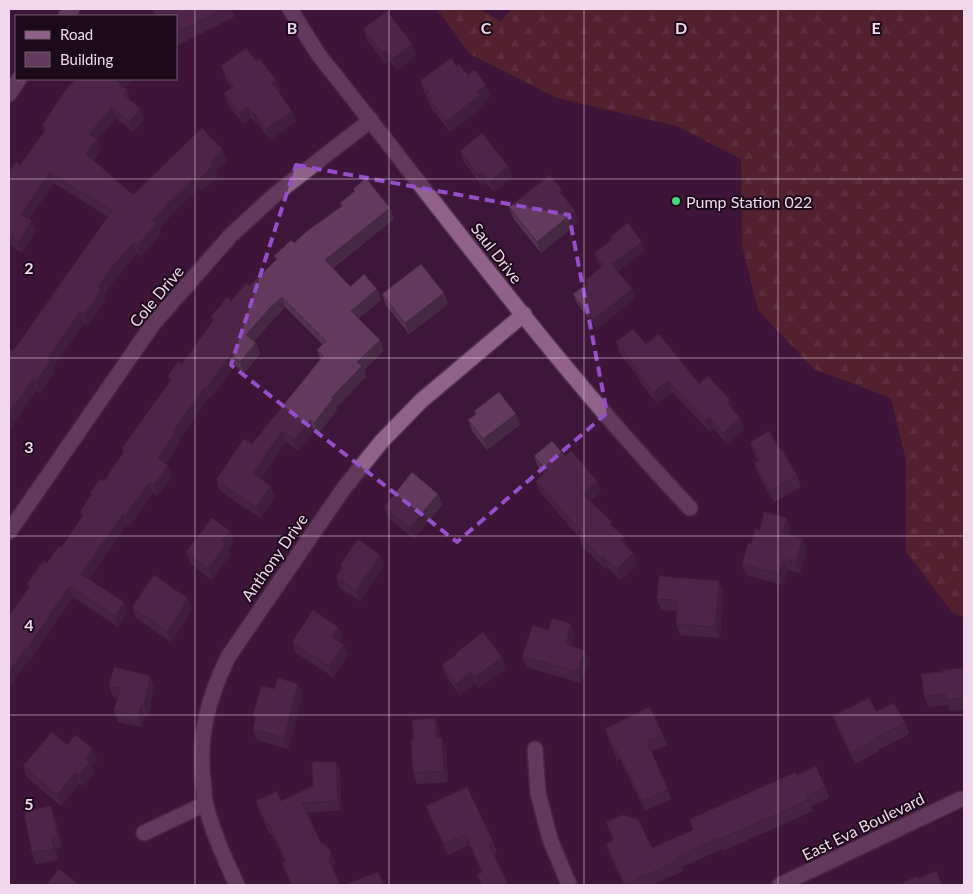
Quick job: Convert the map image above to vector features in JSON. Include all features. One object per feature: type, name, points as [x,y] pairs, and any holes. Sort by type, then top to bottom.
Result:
[{"type":"street","name":"Saul Drive","points":[[290,9],[318,54],[551,350],[690,508]]},
{"type":"street","points":[[9,94],[18,80]]},
{"type":"street","name":"Cole Drive","points":[[9,532],[153,324],[238,229],[277,193],[371,120]]},
{"type":"street","name":"Anthony Drive","points":[[237,885],[205,804],[201,759],[204,726],[215,684],[228,657],[344,488],[382,441],[420,401],[524,314]]},
{"type":"street","points":[[535,749],[538,792],[550,839],[569,885]]},
{"type":"street","name":"East Eva Boulevard","points":[[780,885],[961,799]]},
{"type":"street","points":[[144,833],[205,804]]},
{"type":"highlighted area","points":[[296,165],[569,215],[607,413],[457,542],[231,365]]},
{"type":"green space","points":[[437,9],[480,9],[500,21],[512,9],[964,9],[964,618],[952,612],[906,552],[906,460],[891,398],[814,369],[758,310],[742,245],[741,159],[677,126],[557,98],[470,54]]},
{"type":"building","points":[[224,9],[178,32],[178,15],[156,15],[153,10]]},
{"type":"building","points":[[387,11],[412,44],[393,59],[386,50],[382,53],[363,29]]},
{"type":"building","points":[[246,48],[256,61],[260,59],[276,80],[272,83],[292,111],[266,129],[247,107],[239,113],[224,93],[234,86],[221,66]]},
{"type":"building","points":[[451,58],[456,66],[459,64],[468,75],[475,70],[486,85],[477,92],[480,95],[446,121],[426,95],[429,92],[420,81]]},
{"type":"building","points":[[74,80],[119,80],[118,82],[127,90],[123,94],[140,109],[129,122],[112,107],[89,134],[97,139],[86,154],[133,195],[202,128],[223,150],[210,162],[214,165],[198,180],[195,177],[169,202],[153,220],[157,223],[137,246],[133,243],[111,268],[98,287],[101,290],[84,315],[80,312],[47,359],[50,362],[36,382],[33,380],[9,413],[9,349],[13,351],[112,211],[50,172],[21,214],[32,221],[18,242],[9,235],[9,172],[16,162],[20,165],[46,129],[42,126]]},
{"type":"building","points":[[482,133],[508,166],[490,181],[482,172],[478,175],[460,151]]},
{"type":"building","points":[[550,175],[575,211],[537,242],[509,207]]},
{"type":"building","points":[[366,178],[390,208],[325,260],[349,285],[351,286],[364,274],[377,289],[351,311],[380,340],[357,362],[362,366],[331,398],[333,399],[314,423],[310,420],[294,440],[282,431],[253,473],[271,486],[256,507],[216,480],[244,439],[252,444],[323,356],[317,350],[326,341],[282,297],[246,335],[256,343],[240,362],[231,354],[207,387],[205,386],[174,430],[176,431],[158,458],[168,465],[154,485],[149,482],[125,516],[123,514],[81,574],[124,602],[115,616],[69,586],[9,672],[9,616],[30,586],[27,584],[43,561],[47,563],[59,546],[61,548],[84,514],[80,511],[92,494],[90,493],[100,479],[104,481],[125,450],[122,448],[172,379],[168,376],[178,361],[182,364],[214,319],[211,317],[227,297],[231,301],[246,283],[249,286],[277,259],[274,256],[291,240],[294,243],[307,231],[342,206],[340,203],[355,191],[353,189]]},
{"type":"building","points":[[628,223],[642,242],[612,264],[632,289],[593,320],[573,294],[587,284],[585,281],[603,265],[594,253],[612,240],[610,237]]},
{"type":"building","points":[[421,264],[444,293],[405,323],[382,294]]},
{"type":"building","points":[[633,329],[646,344],[659,334],[699,384],[708,376],[730,400],[727,403],[740,418],[723,433],[710,418],[706,421],[668,381],[653,392],[616,342]]},
{"type":"building","points":[[499,392],[516,414],[483,439],[468,420],[476,414],[474,411]]},
{"type":"building","points":[[769,431],[797,476],[770,491],[754,463],[760,460],[750,442]]},
{"type":"building","points":[[552,441],[565,456],[571,451],[597,481],[583,494],[612,522],[610,524],[624,537],[620,540],[633,553],[617,569],[603,556],[601,558],[578,535],[581,532],[536,481],[547,471],[534,456]]},
{"type":"building","points":[[412,472],[438,494],[410,528],[384,507]]},
{"type":"building","points":[[764,512],[787,518],[783,533],[803,538],[796,562],[783,559],[779,574],[742,564],[748,543],[751,544],[755,529],[760,530]]},
{"type":"building","points":[[212,518],[230,531],[222,541],[226,544],[208,569],[186,552]]},
{"type":"building","points":[[358,539],[380,555],[356,590],[336,577],[343,567],[340,565]]},
{"type":"building","points":[[154,575],[187,598],[182,605],[184,606],[167,631],[132,607]]},
{"type":"building","points":[[659,576],[719,581],[715,627],[676,624],[677,600],[657,599]]},
{"type":"building","points":[[313,610],[338,627],[332,637],[344,645],[329,666],[292,642]]},
{"type":"building","points":[[553,618],[571,624],[566,644],[585,651],[577,672],[522,656],[533,625],[548,630]]},
{"type":"building","points":[[483,632],[502,657],[475,677],[471,672],[456,684],[442,665]]},
{"type":"building","points":[[114,667],[150,676],[144,706],[141,705],[138,716],[114,711],[120,688],[109,686]]},
{"type":"building","points":[[964,668],[964,698],[946,700],[945,694],[924,696],[921,674]]},
{"type":"building","points":[[278,678],[298,684],[284,738],[253,729],[256,716],[253,715],[261,686],[274,689]]},
{"type":"building","points":[[869,698],[876,712],[894,703],[905,723],[851,753],[833,716]]},
{"type":"building","points":[[650,707],[663,735],[647,742],[668,789],[642,801],[616,749],[614,750],[605,729]]},
{"type":"building","points":[[435,718],[437,738],[442,738],[444,771],[413,773],[411,740],[414,739],[412,720]]},
{"type":"building","points":[[52,732],[67,745],[75,735],[93,749],[85,759],[90,762],[79,775],[75,772],[57,795],[23,766]]},
{"type":"building","points":[[336,761],[338,801],[302,803],[321,843],[327,846],[331,853],[329,861],[340,885],[292,885],[282,863],[286,861],[256,801],[277,791],[281,801],[313,786],[312,762]]},
{"type":"building","points":[[816,766],[825,787],[807,796],[809,800],[719,840],[718,838],[678,857],[679,860],[625,885],[606,844],[614,840],[606,822],[622,815],[638,819],[652,848],[693,830],[690,819],[796,772],[797,775]]},
{"type":"building","points":[[467,787],[493,842],[489,844],[508,885],[482,885],[477,874],[483,872],[465,834],[444,844],[426,806]]},
{"type":"building","points":[[51,806],[58,836],[52,837],[54,849],[32,853],[24,812]]},
{"type":"building","points":[[59,869],[79,885],[46,885]]},
{"type":"building","points":[[936,871],[942,885],[893,885],[900,884],[917,876],[918,879]]},
{"type":"building","points":[[378,872],[384,885],[344,885]]},
{"type":"place","name":"Pump Station 022","points":[[676,201]]}]
